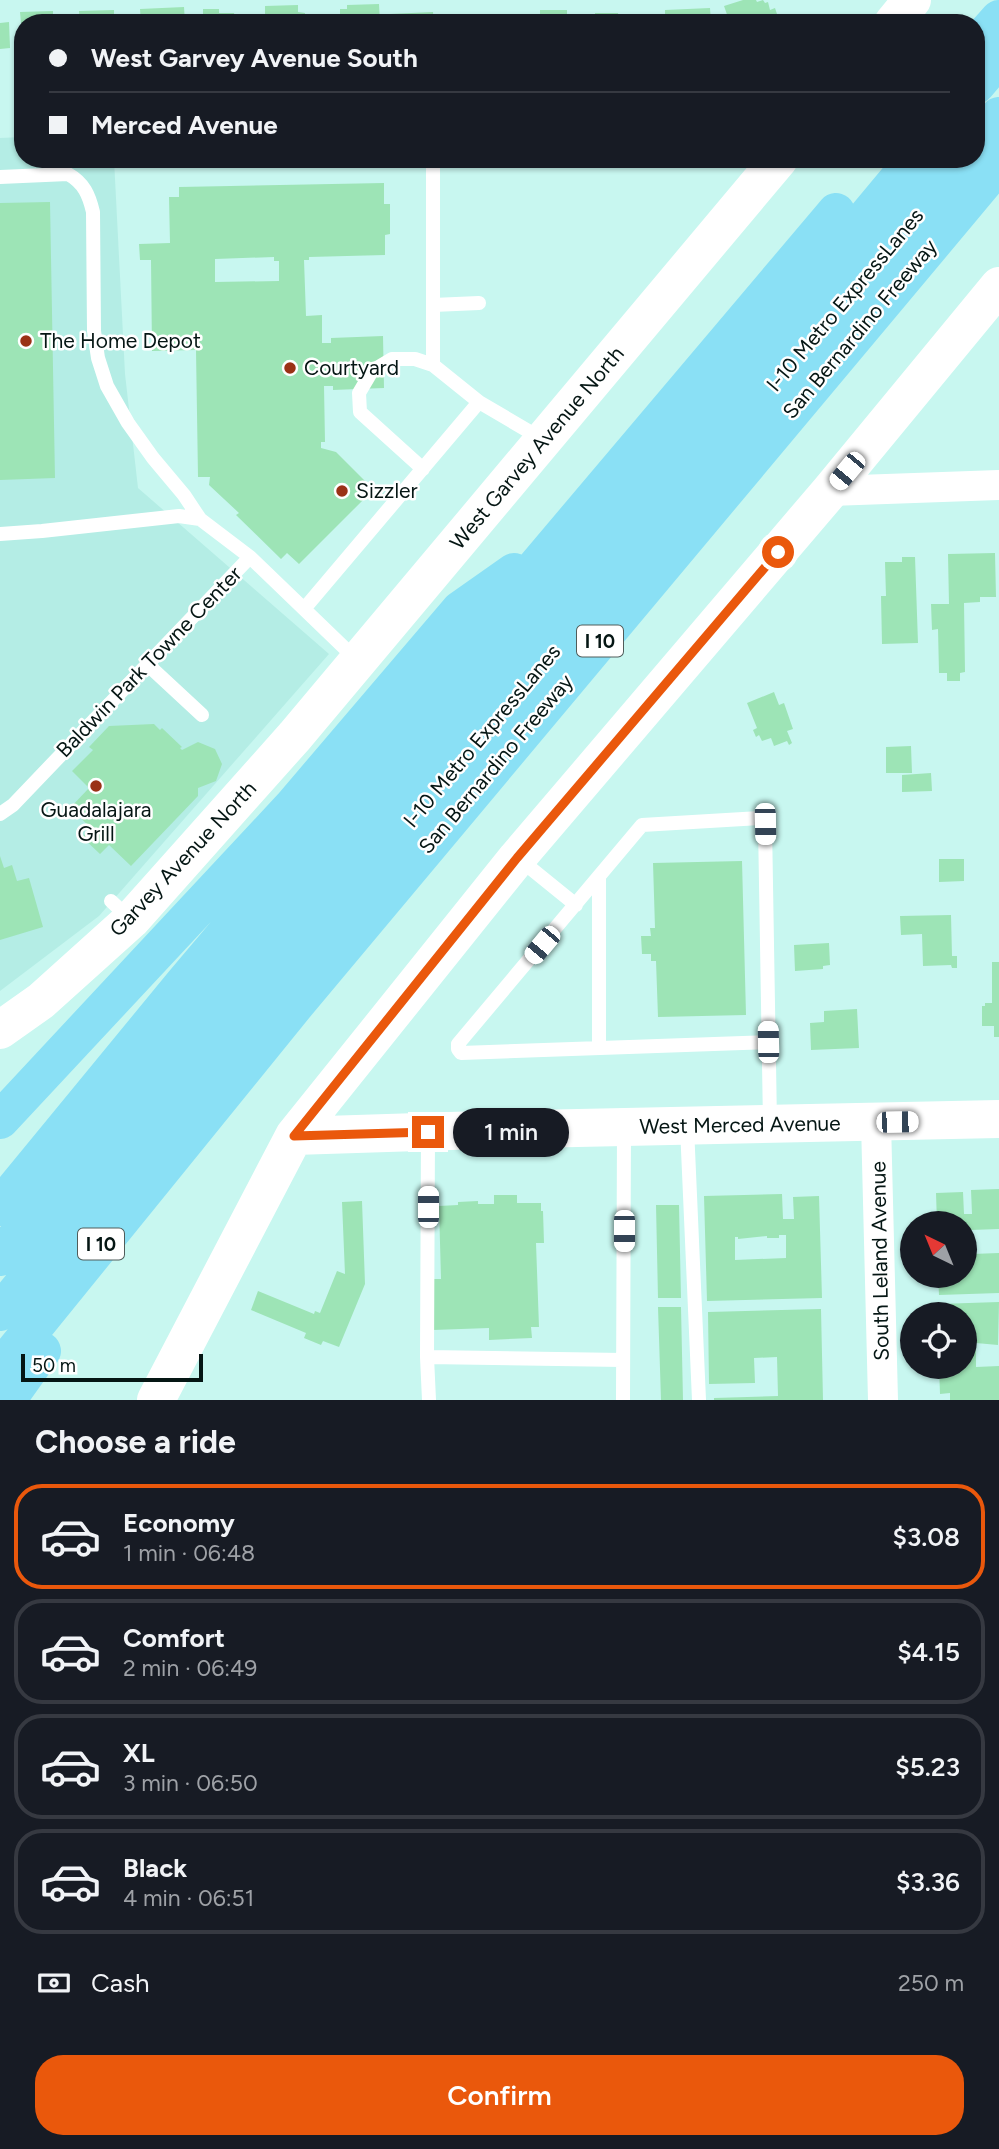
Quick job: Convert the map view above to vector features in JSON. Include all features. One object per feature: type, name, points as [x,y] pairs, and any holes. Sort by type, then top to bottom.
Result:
[{"type":"highway","points":[[985,35],[999,19]]},
{"type":"highway","points":[[985,74],[999,58]]},
{"type":"highway","points":[[985,132],[999,116]]},
{"type":"highway","name":"San Bernardino Freeway","points":[[0,1369],[323,972],[999,164]]},
{"type":"highway","points":[[0,1207],[184,983],[872,168]]},
{"type":"highway","name":"I-10 Metro ExpressLanes","points":[[0,1256],[907,168]]},
{"type":"highway","name":"I-10 Metro ExpressLanes","points":[[0,1312],[955,168]]},
{"type":"highway","points":[[0,1120],[292,807],[460,610],[559,540]]},
{"type":"highway","points":[[8,1400],[203,1119]]},
{"type":"street","points":[[900,14],[912,0]]},
{"type":"street","name":"West Garvey Avenue North","points":[[295,736],[771,168]]},
{"type":"street","points":[[156,1400],[294,1136],[517,858],[830,491],[999,286]]},
{"type":"street","points":[[830,491],[999,485]]},
{"type":"street","name":"Garvey Avenue North","points":[[0,1030],[40,1001],[121,911],[295,736]]},
{"type":"street","name":"West Merced Avenue","points":[[294,1136],[999,1119]]},
{"type":"street","name":"South Leland Avenue","points":[[876,1122],[883,1400]]},
{"type":"lane","points":[[433,168],[433,365]]},
{"type":"lane","points":[[0,177],[68,174],[84,187],[90,197],[93,212],[94,331],[98,358],[107,386],[152,458],[184,495],[200,519],[250,556]]},
{"type":"lane","points":[[433,305],[479,303]]},
{"type":"lane","points":[[423,469],[360,412],[359,393],[373,371],[392,359],[415,359],[433,365],[478,402],[544,440]]},
{"type":"lane","points":[[304,609],[478,402]]},
{"type":"lane","points":[[0,534],[179,516],[200,519]]},
{"type":"lane","name":"Baldwin Park Towne Center","points":[[0,814],[13,805],[250,556],[358,661]]},
{"type":"lane","points":[[147,664],[202,715]]},
{"type":"lane","points":[[768,1042],[461,1053],[458,1049],[458,1044],[642,825],[760,818],[765,824],[770,1124]]},
{"type":"lane","points":[[517,858],[576,905]]},
{"type":"lane","points":[[599,877],[599,1047]]},
{"type":"lane","points":[[687,1126],[699,1400]]},
{"type":"lane","points":[[623,1400],[624,1127]]},
{"type":"lane","points":[[428,1132],[429,1400]]},
{"type":"lane","points":[[427,1357],[624,1360]]},
{"type":"shaded area","points":[[14,137],[14,168],[114,168],[125,374],[138,488],[329,654],[99,916],[0,991],[0,138]]},
{"type":"building","points":[[743,0],[763,0],[768,2],[770,10],[775,8],[777,14],[727,14],[724,6]]},
{"type":"building","points":[[379,4],[380,14],[340,14],[340,9],[347,9],[347,5]]},
{"type":"building","points":[[298,5],[298,12],[305,14],[265,14],[265,6]]},
{"type":"building","points":[[184,7],[184,14],[140,14],[140,9]]},
{"type":"building","points":[[710,8],[710,14],[665,14],[665,10]]},
{"type":"building","points":[[203,9],[219,9],[219,13],[234,14],[203,14]]},
{"type":"building","points":[[114,10],[114,14],[79,14],[79,11]]},
{"type":"building","points":[[540,10],[567,10],[567,14],[540,14]]},
{"type":"building","points":[[53,11],[53,14],[20,14]]},
{"type":"building","points":[[433,12],[433,14],[390,14]]},
{"type":"building","points":[[9,22],[10,48],[0,49],[0,23]]},
{"type":"building","name":"Courtyard","points":[[384,183],[384,204],[390,204],[390,234],[385,235],[385,255],[309,257],[309,260],[304,260],[306,316],[322,315],[322,343],[331,343],[331,338],[383,336],[384,388],[333,390],[333,386],[324,386],[325,442],[321,442],[321,448],[336,452],[368,484],[358,495],[363,500],[299,564],[287,553],[281,559],[209,485],[210,477],[198,477],[196,350],[152,351],[151,260],[140,260],[139,244],[170,243],[169,197],[179,197],[179,187]],"holes":[[[274,257],[274,261],[279,261],[279,281],[215,282],[215,259]]]},
{"type":"building","name":"The Home Depot","points":[[50,202],[55,478],[0,480],[0,203]]},
{"type":"building","points":[[995,553],[996,597],[980,597],[980,602],[964,603],[965,672],[960,673],[960,681],[947,681],[947,673],[939,673],[938,629],[932,630],[931,604],[949,604],[948,554]]},
{"type":"building","points":[[902,557],[915,557],[918,643],[882,644],[881,596],[886,596],[885,562],[902,562]]},
{"type":"building","points":[[774,692],[779,705],[784,703],[793,729],[787,731],[792,743],[789,745],[787,741],[774,746],[771,738],[762,741],[759,735],[756,737],[753,730],[757,728],[747,703]]},
{"type":"building","points":[[154,724],[160,730],[162,728],[182,750],[198,742],[215,749],[222,764],[216,781],[198,788],[198,796],[131,866],[109,845],[100,854],[82,837],[91,828],[70,808],[89,788],[72,771],[93,750],[89,747],[109,726]]},
{"type":"building","points":[[911,746],[912,773],[886,773],[886,747]]},
{"type":"building","points":[[931,773],[932,791],[902,792],[902,775]]},
{"type":"building","points":[[0,856],[4,868],[12,865],[17,881],[29,878],[43,927],[0,940]]},
{"type":"building","points":[[939,859],[964,859],[964,881],[939,882]]},
{"type":"building","points":[[742,861],[746,1015],[658,1017],[656,961],[651,961],[651,954],[642,954],[641,936],[651,936],[650,928],[655,928],[653,863]]},
{"type":"building","points":[[951,915],[952,956],[957,956],[957,968],[952,968],[951,965],[923,966],[922,934],[901,935],[900,916]]},
{"type":"building","points":[[829,943],[830,965],[823,966],[823,969],[795,971],[794,945]]},
{"type":"building","points":[[992,962],[999,962],[999,1037],[994,1037],[994,1026],[982,1026],[982,1006],[992,1003]]},
{"type":"building","points":[[857,1009],[859,1048],[811,1050],[810,1023],[824,1022],[824,1011]]},
{"type":"building","points":[[999,1189],[999,1229],[977,1230],[977,1211],[972,1211],[971,1190]]},
{"type":"building","points":[[963,1192],[964,1211],[937,1211],[936,1193]]},
{"type":"building","points":[[782,1194],[783,1219],[794,1219],[793,1197],[819,1196],[822,1298],[707,1301],[704,1196]],"holes":[[[779,1235],[786,1235],[786,1258],[735,1260],[735,1237],[779,1238]]]},
{"type":"building","points":[[494,1195],[517,1195],[517,1203],[541,1203],[544,1243],[536,1243],[539,1327],[531,1327],[532,1338],[489,1340],[489,1328],[433,1330],[431,1279],[441,1279],[439,1206],[478,1201],[478,1204],[494,1204]]},
{"type":"building","points":[[362,1201],[365,1284],[339,1347],[323,1341],[321,1345],[304,1338],[306,1333],[251,1310],[258,1291],[314,1314],[315,1311],[320,1313],[337,1271],[345,1274],[342,1202]]},
{"type":"building","points":[[656,1205],[679,1205],[681,1298],[658,1298]]},
{"type":"building","points":[[999,1253],[999,1293],[939,1295],[939,1288],[977,1288],[977,1254]]},
{"type":"building","points":[[999,1302],[998,1345],[977,1343],[977,1303]]},
{"type":"building","points":[[658,1307],[681,1307],[683,1400],[661,1400]]},
{"type":"building","points":[[821,1309],[823,1400],[714,1400],[778,1396],[777,1357],[754,1358],[755,1383],[709,1384],[708,1312]]},
{"type":"building","points":[[999,1366],[999,1400],[950,1400],[950,1393],[940,1394],[939,1379],[977,1379],[977,1367]]},
{"type":"place","name":"The Home Depot","points":[[26,341]]},
{"type":"place","name":"Courtyard","points":[[290,368]]},
{"type":"place","name":"Sizzler","points":[[342,491]]},
{"type":"place","name":"Guadalajara Grill","points":[[96,786]]},
{"type":"route","points":[[428,1132],[294,1136],[517,858],[778,552]]}]
